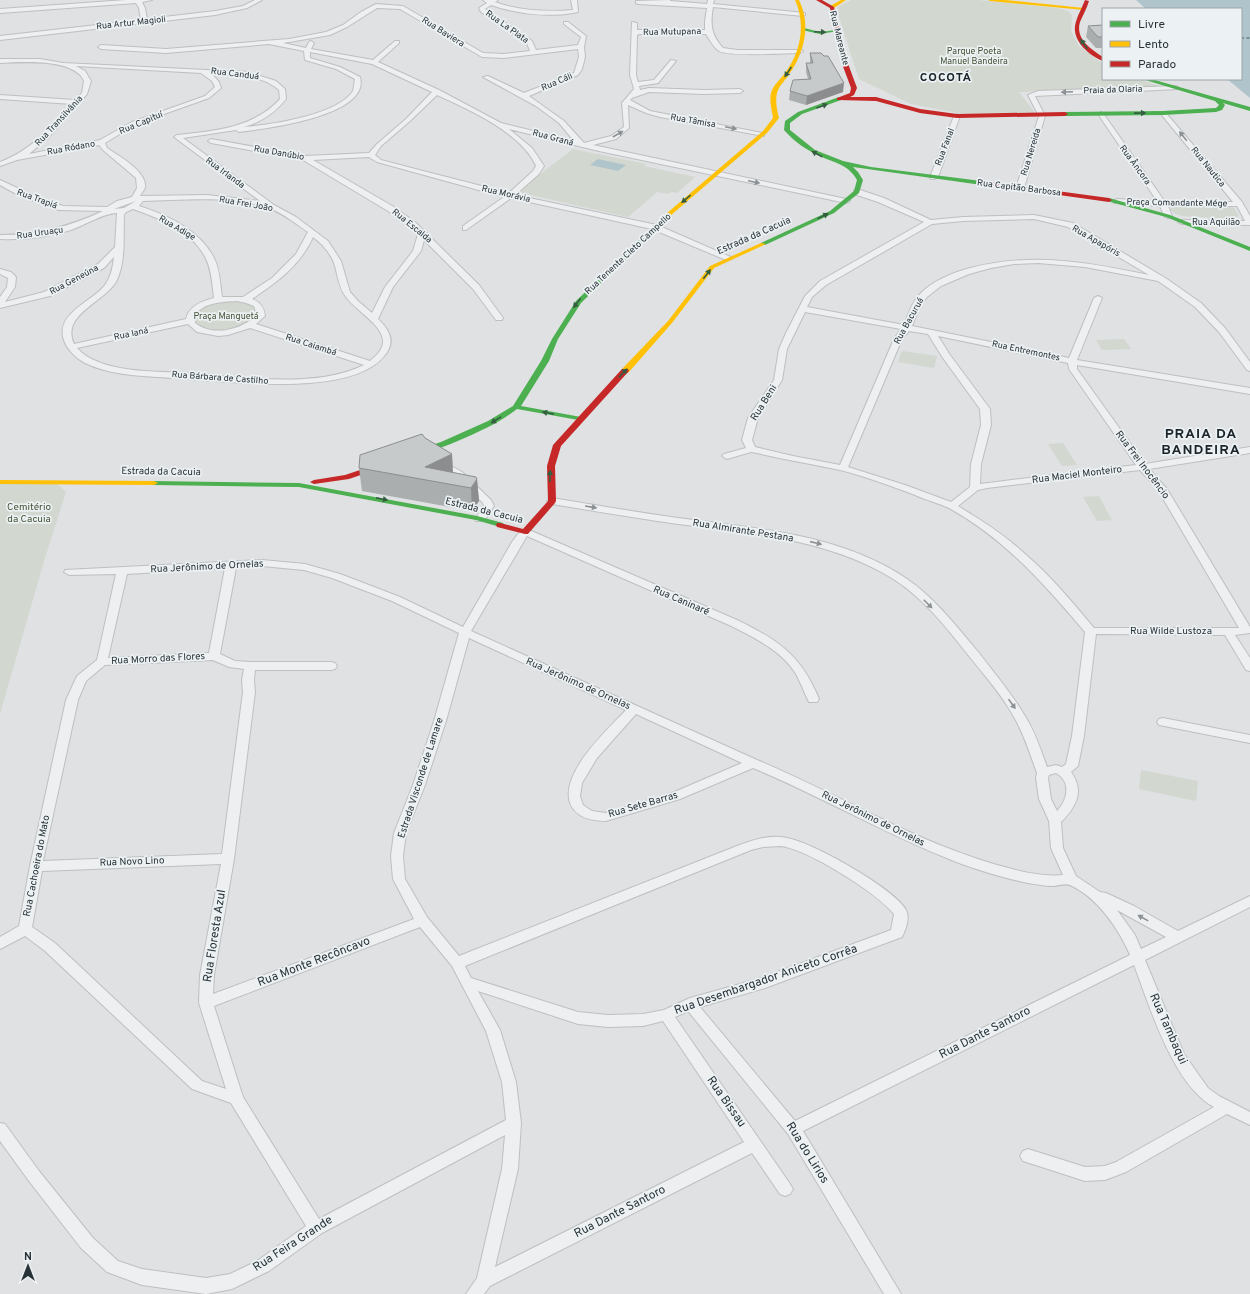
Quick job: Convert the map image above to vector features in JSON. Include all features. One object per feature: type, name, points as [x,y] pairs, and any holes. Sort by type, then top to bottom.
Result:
[{"type":"main road","points":[[764,133],[776,121],[774,93],[794,63],[800,51],[804,29],[801,7],[810,0]]},
{"type":"main road","name":"Rua Mareante","points":[[818,0],[832,7],[836,31],[844,61],[852,80]]},
{"type":"main road","points":[[832,7],[844,0]]},
{"type":"main road","points":[[990,0],[1084,10]]},
{"type":"main road","points":[[1057,6],[1087,0],[1077,28],[1078,35],[1082,43],[1091,53],[1102,58]]},
{"type":"main road","points":[[804,29],[817,33],[836,31]]},
{"type":"main road","points":[[852,80],[886,101]]},
{"type":"main road","points":[[791,134],[787,130],[787,122],[800,113],[844,98],[853,92],[854,88],[852,80]]},
{"type":"main road","points":[[1148,80],[1176,88]]},
{"type":"main road","name":"Praia da Olaria","points":[[1176,88],[1250,109]]},
{"type":"main road","points":[[844,98],[868,98],[886,101],[920,111],[957,116],[1042,116],[1216,110],[1222,105],[1218,101]]},
{"type":"main road","points":[[776,110],[784,113],[800,113]]},
{"type":"main road","points":[[764,133],[777,131],[791,134]]},
{"type":"main road","name":"Rua Tenente Cleto Campello","points":[[412,454],[491,423],[516,407],[545,361],[564,322],[578,302],[654,227],[764,133]]},
{"type":"main road","name":"Rua Capitão Barbosa","points":[[791,134],[800,143],[819,156],[848,166],[1116,201],[1168,216],[1250,249]]},
{"type":"main road","points":[[848,166],[860,180]]},
{"type":"main road","points":[[857,192],[860,180],[871,174],[886,171]]},
{"type":"main road","name":"Estrada da Cacuia","points":[[0,482],[31,481],[299,485],[343,492],[480,519],[525,532],[552,501],[550,479],[551,458],[557,446],[670,322],[712,267],[832,212],[857,192]]},
{"type":"main road","points":[[516,407],[581,419]]},
{"type":"main road","points":[[299,485],[346,477],[390,462]]},
{"type":"main road","points":[[343,492],[340,487],[346,477]]},
{"type":"street","points":[[139,0],[144,22]]},
{"type":"street","points":[[0,11],[149,0]]},
{"type":"street","name":"Rua Artur Magioli","points":[[0,38],[214,13],[245,7],[259,0]]},
{"type":"street","points":[[101,47],[166,50],[272,43],[314,37],[336,30],[376,6],[381,0]]},
{"type":"street","points":[[490,2],[521,10],[557,12],[576,11],[574,0]]},
{"type":"street","name":"Rua La Plata","points":[[490,2],[482,8],[483,11],[530,42],[533,52]]},
{"type":"street","points":[[638,2],[801,7]]},
{"type":"street","points":[[710,4],[707,22],[709,32],[720,49],[724,51],[800,51]]},
{"type":"street","name":"Rua Baviera","points":[[376,6],[401,7],[482,55],[504,56],[582,47]]},
{"type":"street","name":"Rua Cáli","points":[[525,95],[564,80],[576,74],[579,69],[584,37],[566,23]]},
{"type":"street","name":"Rua Mutupana","points":[[634,24],[633,75],[636,84]]},
{"type":"street","name":"Rua Mutupana","points":[[635,34],[637,32],[709,32]]},
{"type":"street","points":[[221,131],[268,127],[298,121],[334,108],[352,97],[359,88],[358,78],[343,70],[307,59],[307,49],[314,37]]},
{"type":"street","points":[[374,62],[397,42]]},
{"type":"street","name":"Rua Graná","points":[[272,43],[374,62],[499,124],[582,145],[846,202]]},
{"type":"street","name":"Rua Transilvânia","points":[[0,61],[29,61],[65,64],[82,72],[89,81],[88,88],[85,93],[43,139],[30,151],[17,158],[0,164]]},
{"type":"street","points":[[486,77],[525,95],[572,132],[582,145],[610,138],[624,131],[627,123],[627,99],[637,89],[636,84],[656,82],[673,61]]},
{"type":"street","name":"Rua Canduá","points":[[65,64],[223,71],[258,76],[279,84],[283,91],[284,99],[271,111],[251,122],[221,131],[181,137]]},
{"type":"street","name":"Rua Capituí","points":[[102,142],[134,123],[197,101],[215,92],[218,88],[217,82],[207,73],[199,70]]},
{"type":"street","name":"Praia da Olaria","points":[[1042,116],[1031,97],[1033,94],[1176,88]]},
{"type":"street","points":[[627,99],[642,91],[649,90],[704,92],[740,91]]},
{"type":"street","points":[[371,155],[379,145],[437,92]]},
{"type":"street","points":[[0,99],[76,102]]},
{"type":"street","name":"Rua Tâmisa","points":[[627,99],[648,112],[660,115],[764,133]]},
{"type":"street","name":"Rua Nautica","points":[[1163,113],[1239,204],[1250,222]]},
{"type":"street","name":"Rua Âncora","points":[[1101,114],[1163,204],[1168,216]]},
{"type":"street","name":"Rua Fanal","points":[[934,177],[957,116]]},
{"type":"street","name":"Rua Nereida","points":[[1020,188],[1042,116]]},
{"type":"street","points":[[466,228],[510,196],[536,172],[540,166],[536,158],[520,141],[499,124]]},
{"type":"street","name":"Rua Irlanda","points":[[181,137],[274,208]]},
{"type":"street","name":"Rua Danúbio","points":[[211,141],[305,158],[371,155]]},
{"type":"street","points":[[102,142],[102,146],[137,173],[140,178],[141,188],[139,201]]},
{"type":"street","name":"Rua Ródano","points":[[17,158],[102,142]]},
{"type":"street","name":"Rua Morávia","points":[[371,155],[373,158],[388,165],[510,196],[654,227],[729,258]]},
{"type":"street","name":"Rua Escalda","points":[[305,158],[391,209],[422,233],[476,287],[499,318]]},
{"type":"street","name":"Rua Trapiá","points":[[0,182],[13,190],[48,204],[101,212]]},
{"type":"street","points":[[857,192],[881,200],[930,222]]},
{"type":"street","name":"Rua Frei João","points":[[139,201],[213,198],[237,200],[274,208],[328,246],[334,254],[343,285],[349,296],[358,306],[374,318]]},
{"type":"street","points":[[114,211],[139,201]]},
{"type":"street","points":[[114,211],[139,201]]},
{"type":"street","name":"Rua Adige","points":[[139,201],[187,232],[202,244],[211,260],[218,300]]},
{"type":"street","name":"Praça Comandante Mége","points":[[1116,201],[1163,204],[1239,204]]},
{"type":"street","points":[[71,347],[66,336],[66,329],[74,316],[110,285],[117,268],[118,248],[114,211]]},
{"type":"street","name":"Rua Uruaçu","points":[[0,237],[23,238],[47,234],[68,229],[101,212],[114,211]]},
{"type":"street","name":"Rua Apapóris","points":[[930,222],[963,218],[1034,217],[1060,222],[1080,230],[1164,281],[1198,306],[1209,316],[1250,368]]},
{"type":"street","name":"Rua Beni","points":[[751,449],[747,440],[750,426],[778,380],[783,349],[809,296],[823,283],[930,222]]},
{"type":"street","name":"Rua Aquilão","points":[[1182,222],[1250,222]]},
{"type":"street","points":[[245,300],[284,273],[297,260],[306,248],[311,233]]},
{"type":"street","points":[[374,318],[389,287],[417,251],[422,233]]},
{"type":"street","name":"Rua Geneúna","points":[[0,306],[47,294],[101,266],[118,248]]},
{"type":"street","name":"Rua Bacuruá","points":[[843,468],[898,339],[906,328],[923,295],[937,285],[954,276],[984,266],[1026,260],[1067,262],[1110,269],[1164,281]]},
{"type":"street","points":[[0,271],[12,277],[11,287],[0,303]]},
{"type":"street","points":[[1072,362],[1098,298]]},
{"type":"street","points":[[218,300],[245,300],[253,302],[259,306],[261,311],[261,316],[250,325],[230,332],[208,332],[193,325],[190,321],[190,316],[200,306],[218,300]]},
{"type":"street","name":"Rua Entremontes","points":[[802,309],[1054,356],[1072,362],[1250,391]]},
{"type":"street","name":"Rua Bárbara de Castilho","points":[[71,347],[87,360],[102,366],[135,372],[278,382],[317,379],[352,372],[371,364],[380,358],[387,347],[386,333],[374,318]]},
{"type":"street","name":"Rua Ianá","points":[[71,347],[190,321]]},
{"type":"street","name":"Rua Caiambá","points":[[250,325],[371,364]]},
{"type":"street","points":[[931,332],[946,356],[985,409],[986,424],[976,464],[975,488],[952,506]]},
{"type":"street","name":"Rua Frei Inocêncio","points":[[1072,362],[1073,369],[1078,379],[1142,467],[1162,489],[1248,630]]},
{"type":"street","points":[[427,449],[431,457],[459,474],[488,502],[488,506],[480,519]]},
{"type":"street","points":[[727,456],[751,449],[793,459],[843,468],[888,482],[952,506],[994,532],[1022,556],[1047,580],[1091,631],[1078,736],[1072,766],[1064,771],[1051,770],[1043,773],[1042,778],[1045,799],[1056,821],[1055,834],[1057,848],[1071,878],[1091,892],[1107,907],[1120,923],[1130,940],[1137,957]]},
{"type":"street","name":"Rua Maciel Monteiro","points":[[975,488],[987,485],[1142,467],[1250,450]]},
{"type":"street","name":"Rua Almirante Pestana","points":[[552,501],[696,523],[774,533],[825,545],[864,560],[894,575],[911,588],[945,621],[1001,688],[1016,709],[1025,727],[1043,773]]},
{"type":"street","name":"Estrada Visconde de Lamare","points":[[474,1294],[484,1280],[510,1169],[514,1123],[509,1082],[493,1030],[457,963],[422,921],[399,879],[397,856],[400,833],[419,784],[440,722],[465,632],[517,542],[525,532]]},
{"type":"street","name":"Rua Caninaré","points":[[525,532],[627,578],[713,614],[764,639],[788,657],[797,667],[813,698]]},
{"type":"street","points":[[214,656],[231,564]]},
{"type":"street","name":"Rua Jerônimo de Ornelas","points":[[69,572],[122,571],[231,564],[283,564],[305,567],[336,576],[396,599],[634,709],[796,781],[901,834],[964,860],[1028,878],[1052,881],[1071,878]]},
{"type":"street","points":[[102,662],[122,571]]},
{"type":"street","name":"Rua Wilde Lustoza","points":[[1091,631],[1228,632],[1248,630]]},
{"type":"street","points":[[1228,632],[1250,666]]},
{"type":"street","name":"Rua Morro das Flores","points":[[102,662],[214,656],[233,664],[250,666],[331,666]]},
{"type":"street","name":"Rua Cachoeira do Mato","points":[[102,662],[81,679],[72,700],[36,866],[25,929],[50,947],[197,1085],[236,1099]]},
{"type":"street","name":"Rua Floresta Azul","points":[[250,666],[246,720],[228,859],[207,975],[206,1003],[236,1099],[316,1228]]},
{"type":"street","name":"Rua Sete Barras","points":[[634,709],[592,756],[576,781],[573,795],[575,803],[585,813],[606,816],[676,796],[753,763]]},
{"type":"street","points":[[1163,722],[1250,739]]},
{"type":"street","points":[[1056,821],[1072,799],[1070,778],[1064,771]]},
{"type":"street","points":[[1045,799],[1062,806],[1069,804]]},
{"type":"street","name":"Rua Desembargador Aniceto Corrêa","points":[[457,963],[756,843],[771,840],[803,847],[880,892],[892,902],[900,912],[901,922],[897,933],[760,984],[690,1004],[666,1015],[643,1020],[608,1021],[578,1018],[466,982]]},
{"type":"street","name":"Rua Novo Lino","points":[[36,866],[228,859]]},
{"type":"street","points":[[1091,892],[1129,910],[1177,937],[1250,900]]},
{"type":"street","name":"Rua Monte Recôncavo","points":[[206,1003],[422,921]]},
{"type":"street","points":[[0,944],[25,929]]},
{"type":"street","name":"Rua Dante Santoro","points":[[793,1129],[1177,937]]},
{"type":"street","name":"Rua Tambaqui","points":[[1137,957],[1178,1056],[1203,1092],[1227,1108],[1250,1119]]},
{"type":"street","name":"Rua do Lirios","points":[[690,1004],[793,1129],[893,1294]]},
{"type":"street","name":"Rua Bissau","points":[[666,1015],[785,1189]]},
{"type":"street","points":[[1028,1156],[1085,1174],[1104,1173],[1122,1167],[1227,1108]]},
{"type":"street","name":"Rua Feira Grande","points":[[0,1129],[34,1176],[87,1243],[113,1267],[142,1277],[206,1286],[232,1281],[263,1266],[316,1228],[514,1123]]},
{"type":"street","name":"Rua Dante Santoro","points":[[484,1280],[755,1144]]},
{"type":"green space","name":"Parque Poeta Manuel Bandeira","points":[[851,0],[978,0],[1057,8],[1068,11],[1072,15],[1071,31],[1079,46],[1102,63],[1102,80],[1142,80],[1159,86],[1019,92],[1035,113],[963,114],[911,104],[859,79],[839,17],[838,7]]},
{"type":"green space","points":[[573,149],[646,164],[644,166],[695,177],[677,193],[671,192],[668,194],[657,192],[628,217],[517,192]]},
{"type":"green space","points":[[1222,205],[1234,208],[1239,216],[1229,219],[1183,216],[1170,210],[1171,208],[1179,206]]},
{"type":"green space","name":"Praça Manguetá","points":[[220,301],[238,301],[252,305],[256,307],[257,317],[239,328],[225,331],[208,330],[194,322],[196,312],[201,308]]},
{"type":"green space","points":[[1124,339],[1131,349],[1102,350],[1096,340]]},
{"type":"green space","points":[[902,351],[937,356],[934,368],[898,362]]},
{"type":"green space","points":[[1063,443],[1077,465],[1062,466],[1048,444]]},
{"type":"green space","name":"Cemitério da Cacuia","points":[[0,484],[57,484],[66,492],[44,561],[0,714]]},
{"type":"green space","points":[[1099,496],[1112,520],[1097,521],[1083,497]]},
{"type":"green space","points":[[1141,770],[1198,781],[1196,801],[1139,789]]},
{"type":"shaded area","points":[[1136,0],[1250,0],[1250,98],[1228,80],[1242,80],[1242,8],[1145,8]]},
{"type":"shaded area","points":[[598,159],[626,165],[618,171],[590,165]]},
{"type":"building","points":[[1102,25],[1102,37],[1098,37],[1088,26]]},
{"type":"building","points":[[810,53],[821,53],[824,56],[828,56],[844,83],[807,96],[790,91],[793,80],[811,79],[806,63],[813,63]]},
{"type":"building","points":[[422,434],[425,438],[452,454],[425,467],[476,477],[477,479],[471,488],[359,468],[360,455]]},
{"type":"ferry route","points":[[1242,38],[1250,38]]},
{"type":"traffic: fast","points":[[804,29],[820,33],[836,31]]},
{"type":"traffic: fast","points":[[1148,80],[1250,109]]},
{"type":"traffic: fast","points":[[839,99],[800,113],[787,122],[787,130],[813,151],[841,163],[871,169],[989,184]]},
{"type":"traffic: fast","points":[[1065,114],[1163,113],[1216,110],[1220,109],[1222,105],[1218,101]]},
{"type":"traffic: fast","points":[[763,244],[832,212],[857,192],[860,180],[856,173],[848,166]]},
{"type":"traffic: fast","points":[[1109,200],[1168,216],[1250,249]]},
{"type":"traffic: fast","points":[[419,452],[444,444],[491,423],[516,407],[545,361],[555,339],[578,302],[668,215]]},
{"type":"traffic: fast","points":[[516,407],[581,419]]},
{"type":"traffic: fast","points":[[154,483],[299,485],[477,518],[500,525]]},
{"type":"traffic: slow","points":[[668,215],[765,132],[776,118],[773,96],[778,85],[793,65],[803,37],[803,18],[797,0]]},
{"type":"traffic: slow","points":[[832,7],[844,0]]},
{"type":"traffic: slow","points":[[990,0],[1084,9]]},
{"type":"traffic: slow","points":[[625,371],[670,322],[712,267],[763,244]]},
{"type":"traffic: slow","points":[[0,482],[154,483]]},
{"type":"traffic: jam","points":[[818,0],[832,7],[844,61],[854,88],[852,94],[839,99]]},
{"type":"traffic: jam","points":[[1087,1],[1078,22],[1078,34],[1083,44],[1102,58]]},
{"type":"traffic: jam","points":[[844,98],[876,99],[920,111],[957,116],[1065,114]]},
{"type":"traffic: jam","points":[[989,184],[1109,200]]},
{"type":"traffic: jam","points":[[500,525],[525,532],[552,501],[551,466],[557,445],[625,371]]},
{"type":"traffic: jam","points":[[314,482],[346,477],[378,466]]},
{"type":"district","name":"COCOTÁ","points":[[946,78]]},
{"type":"district","name":"PRAIA DA BANDEIRA","points":[[1201,442]]}]
